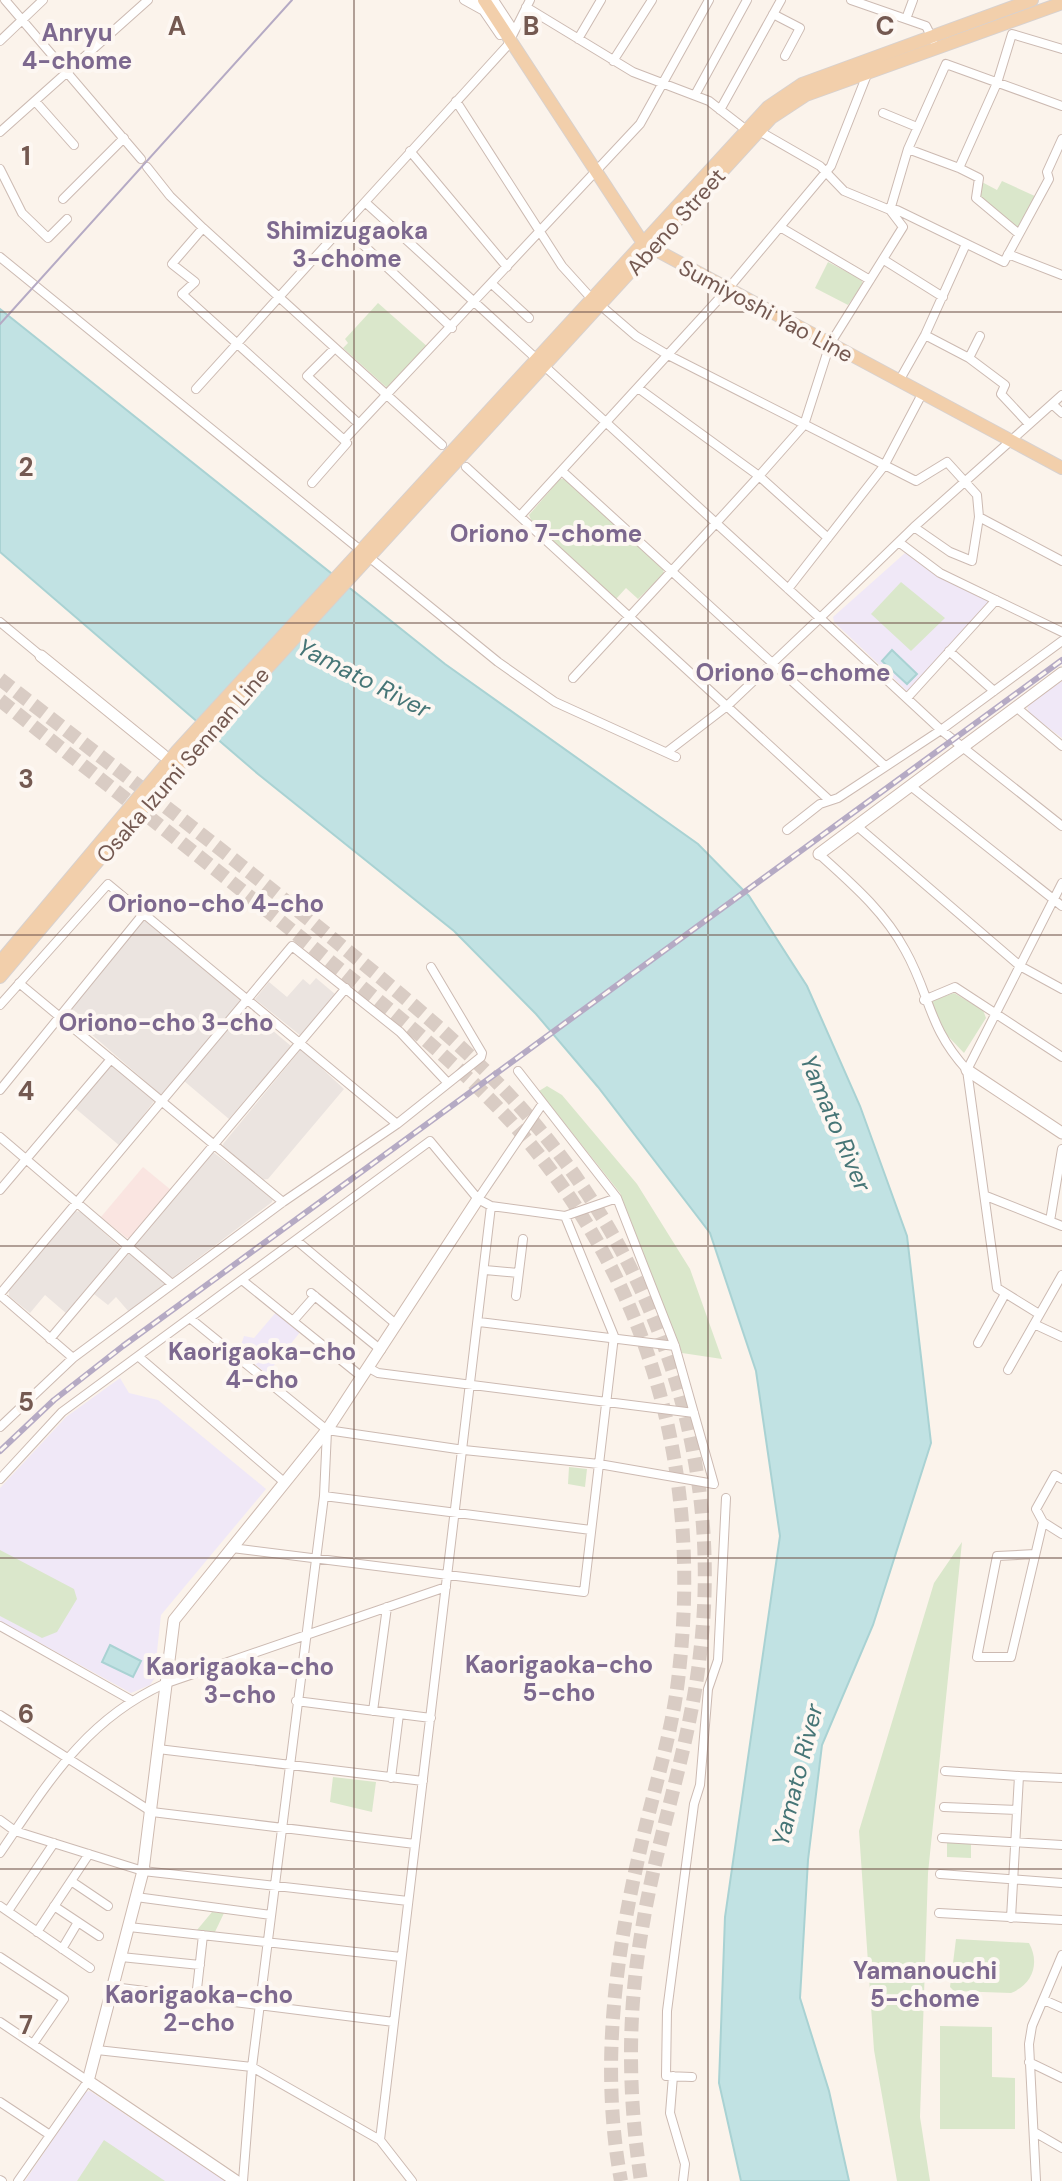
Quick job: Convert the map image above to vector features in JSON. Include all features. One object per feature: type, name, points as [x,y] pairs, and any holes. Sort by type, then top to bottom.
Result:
[{"type":"main road","name":"Abeno Street","points":[[752,130],[797,98],[868,72],[1032,0]]},
{"type":"main road","name":"Abeno Street","points":[[361,559],[792,88],[934,42],[1010,29],[1062,3]]},
{"type":"main road","name":"Sumiyoshi Yao Line","points":[[484,5],[510,38],[647,246],[1062,468]]},
{"type":"main road","name":"Osaka Izumi Sennan Line","points":[[0,962],[174,758],[361,559]]},
{"type":"main road","name":"Osaka Izumi Sennan Line","points":[[0,977],[174,758]]},
{"type":"street","points":[[5,0],[170,196],[442,445]]},
{"type":"street","points":[[0,41],[43,0]]},
{"type":"street","points":[[0,132],[148,0]]},
{"type":"street","points":[[464,0],[484,5]]},
{"type":"street","points":[[476,0],[484,5]]},
{"type":"street","points":[[494,0],[510,38]]},
{"type":"street","points":[[578,39],[601,0]]},
{"type":"street","points":[[613,61],[652,0]]},
{"type":"street","points":[[344,440],[640,124],[709,0]]},
{"type":"street","points":[[695,95],[747,0]]},
{"type":"street","points":[[720,110],[781,0]]},
{"type":"street","points":[[851,0],[926,26],[934,42]]},
{"type":"street","points":[[906,19],[913,0]]},
{"type":"street","points":[[196,389],[456,101],[510,38],[528,4],[613,61],[695,95],[824,171],[844,191],[897,210],[1004,262],[1049,179],[1047,172],[1062,140]]},
{"type":"street","points":[[773,14],[800,28],[785,56]]},
{"type":"street","points":[[959,168],[997,83],[1010,29],[1062,49]]},
{"type":"street","points":[[890,210],[908,149],[946,64],[1062,106]]},
{"type":"street","points":[[520,516],[727,290],[831,166],[868,72]]},
{"type":"street","points":[[35,101],[74,145]]},
{"type":"street","points":[[456,101],[562,266],[596,302],[636,336],[916,481],[947,462],[977,495],[979,517],[972,561],[950,552],[914,527]]},
{"type":"street","points":[[883,113],[917,127]]},
{"type":"street","points":[[63,199],[124,138]]},
{"type":"street","points":[[908,149],[979,178],[976,198],[1019,234]]},
{"type":"street","points":[[410,151],[507,267]]},
{"type":"street","points":[[0,169],[22,213],[48,238],[67,219]]},
{"type":"street","points":[[365,202],[941,730],[1062,826]]},
{"type":"street","points":[[573,678],[804,425],[830,344],[903,227],[890,210]]},
{"type":"street","points":[[343,226],[452,328]]},
{"type":"street","points":[[780,227],[870,280]]},
{"type":"street","points":[[203,228],[172,264],[195,282],[182,294],[347,443],[312,483]]},
{"type":"street","points":[[899,381],[925,335],[966,244]]},
{"type":"street","points":[[1008,254],[1062,275]]},
{"type":"street","points":[[0,257],[361,559],[498,662],[545,696],[676,757]]},
{"type":"street","points":[[884,260],[943,297]]},
{"type":"street","points":[[492,284],[529,318]]},
{"type":"street","points":[[925,335],[969,358],[1005,385],[1001,394],[1029,424]]},
{"type":"street","points":[[969,358],[980,336]]},
{"type":"street","points":[[335,348],[307,376],[359,424]]},
{"type":"street","points":[[638,388],[759,476],[828,538]]},
{"type":"street","points":[[788,589],[884,466],[922,394]]},
{"type":"street","points":[[667,752],[727,706],[914,527],[1062,395]]},
{"type":"street","points":[[1052,404],[1062,413]]},
{"type":"street","points":[[466,467],[829,800]]},
{"type":"street","points":[[563,472],[885,766]]},
{"type":"street","points":[[979,517],[1062,561]]},
{"type":"street","points":[[900,543],[940,573],[1062,632]]},
{"type":"street","points":[[907,698],[996,600]]},
{"type":"street","points":[[0,622],[174,758]]},
{"type":"street","points":[[787,830],[941,730],[1062,641]]},
{"type":"street","points":[[949,651],[994,691]]},
{"type":"street","points":[[1062,673],[958,744],[912,787],[819,854],[878,911],[906,951],[946,1047],[967,1070],[1062,1133]]},
{"type":"street","points":[[1016,707],[1062,746]]},
{"type":"street","points":[[912,787],[1062,906]]},
{"type":"street","points":[[857,826],[1020,966],[1062,989]]},
{"type":"street","points":[[1039,1314],[997,1288],[967,1070],[1062,883]]},
{"type":"street","points":[[0,1005],[108,884],[397,1124]]},
{"type":"street","points":[[0,1090],[144,913]]},
{"type":"street","points":[[73,1358],[0,1294],[292,946],[400,1032],[446,1081]]},
{"type":"street","points":[[0,1427],[73,1358],[283,1202],[397,1124],[482,1053],[431,967]]},
{"type":"street","points":[[19,983],[283,1202]]},
{"type":"street","points":[[924,1000],[955,987],[1062,1057]]},
{"type":"street","points":[[50,1339],[346,988]]},
{"type":"street","points":[[0,1190],[111,1059]]},
{"type":"street","points":[[191,1319],[327,1430],[464,1450],[599,1464],[714,1484],[675,1346],[617,1198],[518,1071]]},
{"type":"street","points":[[18,2181],[88,2081],[97,2050],[143,1871],[174,1620],[327,1430],[543,1103]]},
{"type":"street","points":[[0,1137],[172,1284]]},
{"type":"street","points":[[0,1479],[62,1412],[430,1141],[478,1199],[491,1206],[565,1216],[617,1198]]},
{"type":"street","points":[[1050,1221],[1062,1149]]},
{"type":"street","points":[[986,1196],[1062,1226]]},
{"type":"street","points":[[380,2140],[491,1206]]},
{"type":"street","points":[[232,1548],[447,1582],[584,1592],[614,1336],[565,1216]]},
{"type":"street","points":[[516,1296],[523,1239]]},
{"type":"street","points":[[296,1240],[397,1325]]},
{"type":"street","points":[[485,1270],[518,1273]]},
{"type":"street","points":[[1008,1370],[1062,1275]]},
{"type":"street","points":[[242,1280],[366,1373],[694,1413]]},
{"type":"street","points":[[293,1321],[313,1294],[381,1350]]},
{"type":"street","points":[[978,1343],[1005,1294]]},
{"type":"street","points":[[479,1322],[614,1336],[675,1346]]},
{"type":"street","points":[[1034,1324],[1062,1337]]},
{"type":"street","points":[[139,1357],[284,1482]]},
{"type":"street","points":[[243,2181],[252,2067],[324,1496],[327,1430]]},
{"type":"street","points":[[1062,1479],[1055,1475],[1036,1509],[1043,1522],[1062,1534]]},
{"type":"street","points":[[324,1496],[591,1530]]},
{"type":"street","points":[[692,2077],[666,2076],[667,2011],[694,1804],[700,1785],[708,1689],[718,1660],[726,1498]]},
{"type":"street","points":[[1035,1554],[997,1556],[977,1657],[1011,1657],[1043,1522]]},
{"type":"street","points":[[0,1853],[64,1758],[131,1700],[164,1684],[387,1607],[447,1582]]},
{"type":"street","points":[[373,1711],[387,1607]]},
{"type":"street","points":[[0,1627],[131,1700]]},
{"type":"street","points":[[296,1701],[431,1718]]},
{"type":"street","points":[[391,1778],[399,1714]]},
{"type":"street","points":[[0,1715],[152,1812],[415,1844]]},
{"type":"street","points":[[158,1749],[423,1781]]},
{"type":"street","points":[[945,1771],[1062,1778]]},
{"type":"street","points":[[1011,1918],[1019,1776]]},
{"type":"street","points":[[944,1807],[1017,1810]]},
{"type":"street","points":[[0,1820],[15,1831],[143,1871],[408,1901]]},
{"type":"street","points":[[942,1838],[1062,1845]]},
{"type":"street","points":[[54,1843],[4,1908],[90,1968]]},
{"type":"street","points":[[37,1932],[89,1854]]},
{"type":"street","points":[[940,1874],[1062,1883]]},
{"type":"street","points":[[71,1881],[108,1906]]},
{"type":"street","points":[[136,1897],[271,1915]]},
{"type":"street","points":[[54,1906],[99,1936]]},
{"type":"street","points":[[939,1913],[1062,1920]]},
{"type":"street","points":[[62,1949],[78,1922]]},
{"type":"street","points":[[129,1927],[401,1957]]},
{"type":"street","points":[[196,1998],[203,1935]]},
{"type":"street","points":[[1036,2181],[1036,2133],[1029,2062],[1032,2026],[1062,1955]]},
{"type":"street","points":[[0,1957],[64,1999],[33,2044]]},
{"type":"street","points":[[121,1957],[200,1965]]},
{"type":"street","points":[[113,1987],[394,2022]]},
{"type":"street","points":[[1044,2000],[1062,2008]]},
{"type":"street","points":[[0,2022],[236,2181]]},
{"type":"street","points":[[97,2050],[252,2067],[380,2140],[412,2181]]},
{"type":"street","points":[[1029,2062],[1062,2078]]},
{"type":"street","points":[[673,2076],[670,2113],[683,2154],[683,2181]]},
{"type":"street","points":[[0,2102],[50,2135]]},
{"type":"street","points":[[1036,2133],[1062,2148]]},
{"type":"shaded area","points":[[905,553],[936,574],[988,600],[989,604],[907,691],[834,622],[833,617]]},
{"type":"shaded area","points":[[1062,681],[1062,738],[1029,713],[1027,705]]},
{"type":"shaded area","points":[[144,920],[242,1002],[165,1093],[160,1094],[67,1013]]},
{"type":"shaded area","points":[[316,978],[335,994],[301,1036],[255,999],[269,982],[287,997],[303,979],[310,985]]},
{"type":"shaded area","points":[[246,1008],[291,1046],[229,1119],[184,1081]]},
{"type":"shaded area","points":[[301,1049],[344,1089],[268,1179],[261,1180],[224,1150],[223,1144]]},
{"type":"shaded area","points":[[113,1064],[155,1100],[120,1146],[75,1108]]},
{"type":"shaded area","points":[[213,1152],[273,1198],[272,1202],[172,1278],[135,1248],[135,1243]]},
{"type":"shaded area","points":[[143,1167],[171,1190],[131,1238],[127,1238],[101,1217]]},
{"type":"shaded area","points":[[75,1211],[81,1212],[121,1248],[67,1314],[45,1295],[30,1313],[9,1296],[9,1291]]},
{"type":"shaded area","points":[[130,1252],[166,1283],[129,1312],[116,1297],[108,1305],[94,1294]]},
{"type":"shaded area","points":[[277,1311],[301,1331],[267,1374],[239,1351],[244,1336],[254,1338]]},
{"type":"shaded area","points":[[120,1378],[129,1393],[158,1400],[266,1489],[161,1615],[154,1679],[150,1685],[131,1693],[0,1621],[0,1488],[66,1417]]},
{"type":"shaded area","points":[[90,2091],[225,2181],[25,2181],[85,2092]]},
{"type":"green space","points":[[980,181],[997,190],[1002,181],[1037,197],[1020,231],[980,200]]},
{"type":"green space","points":[[828,262],[861,279],[863,284],[848,305],[815,288]]},
{"type":"green space","points":[[378,303],[429,348],[394,386],[386,387],[343,348],[348,343],[345,339]]},
{"type":"green space","points":[[560,479],[565,479],[663,569],[664,574],[638,599],[626,588],[616,599],[531,520],[529,515]]},
{"type":"green space","points":[[901,582],[945,618],[911,651],[871,614]]},
{"type":"green space","points":[[954,993],[983,1010],[986,1018],[964,1053],[942,1030],[931,1001]]},
{"type":"green space","points":[[547,1086],[562,1095],[637,1184],[690,1269],[722,1359],[682,1353],[620,1193],[539,1091]]},
{"type":"green space","points":[[569,1467],[587,1469],[585,1487],[568,1484]]},
{"type":"green space","points":[[962,1542],[928,1873],[920,2117],[930,2181],[897,2181],[874,2050],[859,1831],[934,1583]]},
{"type":"green space","points":[[0,1550],[74,1589],[77,1599],[57,1632],[42,1638],[0,1616]]},
{"type":"green space","points":[[333,1777],[376,1782],[372,1812],[330,1802]]},
{"type":"green space","points":[[947,1842],[971,1843],[971,1858],[947,1857]]},
{"type":"green space","points":[[212,1912],[224,1913],[214,1934],[197,1930]]},
{"type":"green space","points":[[956,1939],[1029,1943],[1034,1958],[1032,1972],[1025,1984],[1011,1993],[954,1991],[950,1987]]},
{"type":"green space","points":[[940,2026],[992,2027],[992,2077],[1015,2078],[1015,2129],[940,2129]]},
{"type":"green space","points":[[104,2140],[165,2181],[77,2181]]},
{"type":"water","name":"Yamato River","points":[[0,309],[445,664],[698,844],[749,896],[807,986],[860,1106],[907,1236],[931,1443],[873,1625],[822,1745],[808,1860],[800,1998],[829,2091],[849,2181],[741,2181],[719,2083],[725,1917],[780,1536],[756,1371],[710,1233],[598,1087],[536,1014],[454,931],[258,774],[0,552]]},
{"type":"water","points":[[892,650],[917,674],[907,684],[882,661]]},
{"type":"water","points":[[110,1645],[141,1661],[133,1677],[102,1662]]},
{"type":"tunnel","points":[[0,679],[282,898],[467,1053],[512,1098],[561,1157],[604,1219],[639,1286],[668,1355],[688,1428],[701,1502],[705,1577],[700,1654],[689,1723],[648,1894],[637,1961],[631,2055],[641,2181]]},
{"type":"tunnel","points":[[0,700],[315,949],[468,1078],[515,1126],[562,1186],[601,1248],[632,1313],[656,1381],[673,1451],[682,1523],[684,1597],[679,1672],[672,1716],[632,1888],[613,2012],[612,2096],[621,2181]]},
{"type":"tram line","points":[[0,324],[292,0]]},
{"type":"railway","points":[[0,1451],[54,1400],[123,1346],[1062,660]]},
{"type":"district","name":"Anryu 4-chome","points":[[77,46]]},
{"type":"district","name":"Shimizugaoka 3-chome","points":[[347,244]]},
{"type":"district","name":"Oriono 7-chome","points":[[546,533]]},
{"type":"district","name":"Oriono 6-chome","points":[[793,672]]},
{"type":"district","name":"Oriono-cho 4-cho","points":[[216,903]]},
{"type":"district","name":"Oriono-cho 3-cho","points":[[166,1022]]},
{"type":"district","name":"Kaorigaoka-cho 4-cho","points":[[262,1365]]},
{"type":"district","name":"Kaorigaoka-cho 5-cho","points":[[559,1678]]},
{"type":"district","name":"Kaorigaoka-cho 3-cho","points":[[240,1680]]},
{"type":"district","name":"Yamanouchi 5-chome","points":[[925,1984]]},
{"type":"district","name":"Kaorigaoka-cho 2-cho","points":[[199,2008]]}]
